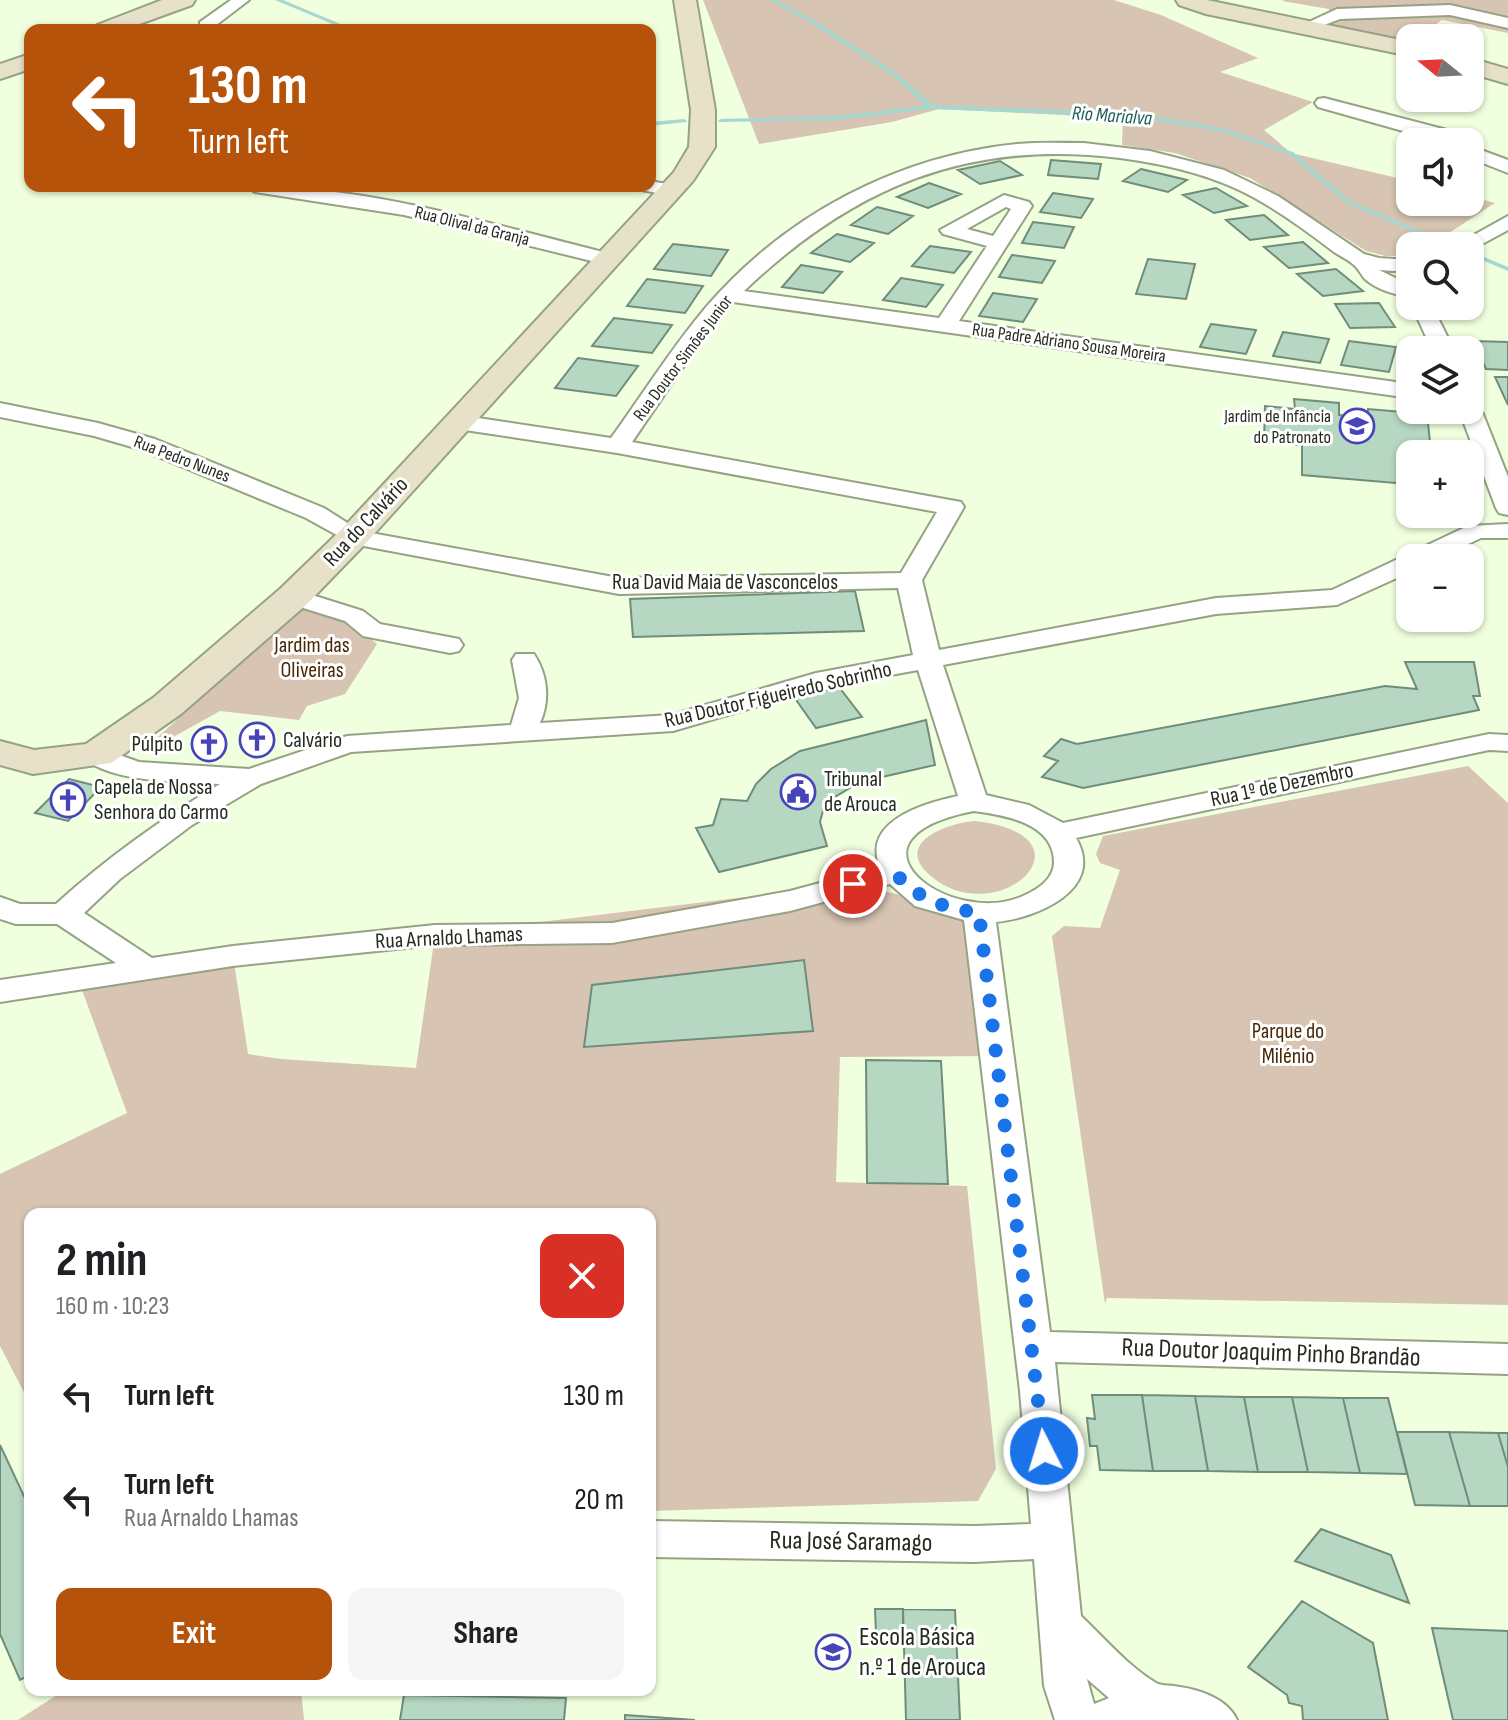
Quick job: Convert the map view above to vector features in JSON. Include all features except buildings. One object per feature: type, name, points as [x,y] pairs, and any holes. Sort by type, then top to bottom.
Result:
[{"type":"street","points":[[118,24],[184,0]]},
{"type":"street","points":[[207,24],[241,0]]},
{"type":"street","name":"Rua do Calvário","points":[[97,755],[167,706],[293,597],[353,537],[608,259],[660,188],[702,147],[703,110],[685,0]]},
{"type":"street","points":[[1187,0],[1206,7],[1396,46]]},
{"type":"street","points":[[1306,27],[1337,14],[1450,10],[1508,23]]},
{"type":"street","points":[[0,72],[24,63]]},
{"type":"street","points":[[1324,103],[1418,128]]},
{"type":"street","name":"Rua Doutor Simões Junior","points":[[617,446],[728,295],[790,236],[866,191],[939,163],[990,150],[1097,151],[1158,159],[1216,174],[1264,193],[1362,260],[1396,264]]},
{"type":"street","points":[[1484,157],[1508,167]]},
{"type":"street","name":"Rua Olival da Granja","points":[[345,192],[608,259]]},
{"type":"street","points":[[1484,235],[1508,222]]},
{"type":"street","points":[[945,326],[998,243]]},
{"type":"street","name":"Rua Doutor Simões Junior","points":[[1362,260],[1367,272],[1396,288]]},
{"type":"street","name":"Rua Padre Adriano Sousa Moreira","points":[[728,295],[1396,389]]},
{"type":"street","name":"Rua Pedro Nunes","points":[[0,410],[98,430],[147,444],[315,513],[353,537]]},
{"type":"street","points":[[458,422],[617,446],[952,507],[909,580],[928,661],[974,802]]},
{"type":"street","points":[[1476,424],[1508,508]]},
{"type":"street","points":[[1449,544],[1477,531],[1508,531]]},
{"type":"street","name":"Rua David Maia de Vasconcelos","points":[[353,537],[619,586],[909,580]]},
{"type":"street","name":"Rua Doutor Figueiredo Sobrinho","points":[[0,753],[33,762],[97,755],[134,770],[251,778],[347,744],[673,723],[816,681],[1216,606],[1337,597],[1396,569]]},
{"type":"street","points":[[293,597],[354,616],[372,630],[450,645]]},
{"type":"street","points":[[520,733],[530,720],[534,681],[525,660]]},
{"type":"street","name":"Rua 1º de Dezembro","points":[[1057,833],[1489,742],[1508,743]]},
{"type":"street","points":[[0,760],[37,766],[45,760]]},
{"type":"street","points":[[64,914],[109,872],[182,819],[251,778]]},
{"type":"street","points":[[974,802],[1021,811],[1041,820],[1057,833],[1066,846],[1069,861],[1066,875],[1055,891],[1035,903],[1009,911],[979,913],[952,909],[928,900],[908,888],[895,873],[889,856],[893,839],[905,824],[924,812],[947,805],[974,802]]},
{"type":"street","name":"Rua Arnaldo Lhamas","points":[[0,991],[233,956],[435,935],[612,933],[790,901],[895,873]]},
{"type":"street","points":[[0,907],[16,914],[64,914],[147,969]]},
{"type":"street","points":[[979,913],[1034,1346],[1066,1686],[1077,1720]]},
{"type":"street","name":"Rua Doutor Joaquim Pinho Brandão","points":[[1034,1346],[1508,1359]]},
{"type":"street","name":"Rua José Saramago","points":[[656,1539],[974,1544],[1052,1541]]},
{"type":"street","points":[[1061,1625],[1114,1676],[1151,1705]]},
{"type":"street","points":[[1107,1720],[1124,1710],[1151,1705],[1179,1706],[1215,1720]]},
{"type":"green space","points":[[703,0],[1114,0],[1161,15],[1258,58],[1220,72],[1313,102],[1264,130],[1291,153],[1396,178],[1396,216],[1475,216],[1450,232],[1396,232],[1396,256],[1366,251],[1250,178],[1175,153],[1122,145],[1123,118],[939,109],[892,122],[759,144]]},
{"type":"green space","points":[[1508,0],[1508,33],[1484,28],[1484,24],[1442,20],[1436,24],[1396,24],[1396,41],[1329,32],[1329,9],[1282,1]]},
{"type":"green space","points":[[1484,200],[1495,203],[1484,210]]},
{"type":"green space","name":"Jardim das Oliveiras","points":[[302,606],[352,624],[377,644],[345,694],[307,706],[299,720],[220,711],[148,751],[148,746]]},
{"type":"green space","name":"Parque do Milénio","points":[[1468,766],[1508,803],[1508,1305],[1107,1298],[1105,1304],[1052,936],[1064,926],[1100,928],[1120,870],[1100,863],[1096,854],[1103,836]]},
{"type":"green space","points":[[975,821],[1012,830],[1031,844],[1034,860],[1026,875],[1008,887],[985,894],[958,891],[932,877],[917,855],[920,845],[938,831]]},
{"type":"green space","points":[[853,884],[979,913],[998,1056],[840,1057],[836,1182],[967,1186],[996,1469],[978,1501],[656,1511],[656,1208],[24,1208],[24,1392],[0,1346],[0,1174],[127,1113],[78,979],[233,956],[248,1054],[416,1068],[435,935]]},
{"type":"green space","points":[[56,1696],[302,1696],[304,1720],[18,1720]]},
{"type":"waterway","points":[[278,0],[337,24]]},
{"type":"waterway","name":"Rio Marialva","points":[[772,0],[812,21],[894,74],[931,107]]},
{"type":"waterway","points":[[721,121],[834,118],[931,107]]},
{"type":"waterway","name":"Rio Marialva","points":[[931,107],[1133,115],[1221,129],[1291,153],[1348,202],[1420,232]]},
{"type":"waterway","points":[[656,123],[684,121]]},
{"type":"waterway","name":"Rio Marialva","points":[[1484,259],[1508,269]]},
{"type":"place","name":"Jardim de Infância do Patronato","points":[[1357,426]]},
{"type":"place","name":"Calvário","points":[[257,740]]},
{"type":"place","name":"Púlpito","points":[[209,744]]},
{"type":"place","name":"Tribunal de Arouca","points":[[798,792]]},
{"type":"place","name":"Capela de Nossa Senhora do Carmo","points":[[68,800]]},
{"type":"place","name":"Escola Básica n.º 1 de Arouca","points":[[833,1652]]},
{"type":"route","points":[[853,884],[895,873],[908,888],[928,900],[952,909],[979,913],[1034,1346],[1044,1451]]}]
